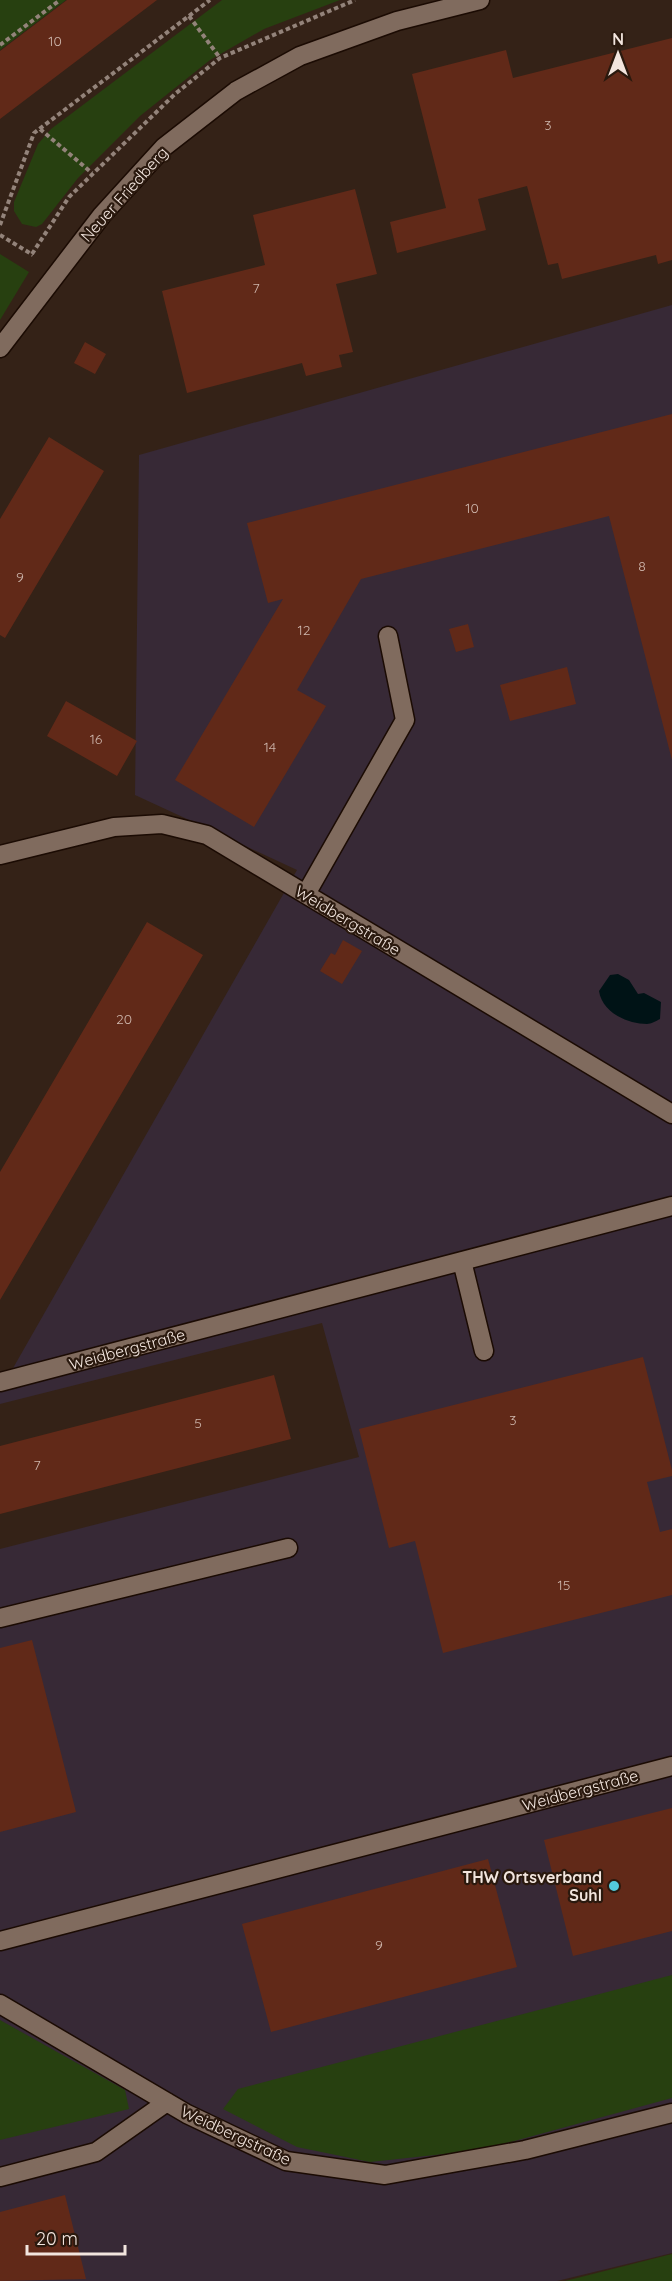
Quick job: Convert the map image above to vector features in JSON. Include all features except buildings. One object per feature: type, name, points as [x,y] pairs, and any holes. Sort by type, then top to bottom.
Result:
[{"type":"street","name":"Neuer Friedberg","points":[[0,348],[102,215],[164,147],[236,91],[300,56],[398,21],[480,0]]},
{"type":"street","points":[[306,894],[405,720],[388,636]]},
{"type":"street","name":"Weidbergstraße","points":[[0,855],[114,827],[162,824],[207,835],[672,1114]]},
{"type":"street","name":"Weidbergstraße","points":[[0,1382],[672,1206]]},
{"type":"street","points":[[462,1261],[484,1351]]},
{"type":"street","points":[[0,1618],[288,1548]]},
{"type":"street","name":"Weidbergstraße","points":[[0,1941],[672,1766]]},
{"type":"street","name":"Weidbergstraße","points":[[0,2004],[187,2114],[286,2161],[385,2175],[525,2150],[672,2114]]},
{"type":"street","points":[[0,2177],[96,2152],[167,2102]]},
{"type":"path","points":[[0,45],[60,0]]},
{"type":"path","points":[[0,225],[34,134],[210,0]]},
{"type":"path","points":[[189,16],[220,58]]},
{"type":"path","points":[[40,129],[93,173]]},
{"type":"path","points":[[0,235],[59,271]]},
{"type":"shaded area","points":[[672,305],[672,2253],[557,2281],[0,2281],[0,1549],[359,1457],[322,1323],[0,1404],[0,1391],[297,870],[135,795],[139,455]]},
{"type":"shaded area","points":[[618,974],[629,980],[638,994],[644,993],[661,1002],[660,1019],[649,1024],[631,1022],[610,1011],[599,991],[610,975]]},
{"type":"green space","points":[[0,0],[66,0],[0,50]]},
{"type":"green space","points":[[222,0],[340,0],[264,29],[210,60],[140,116],[78,178],[42,224],[36,227],[22,224],[14,211],[14,202],[38,144],[51,129]]},
{"type":"green space","points":[[0,254],[29,272],[0,320]]},
{"type":"green space","points":[[672,1975],[672,2098],[481,2150],[370,2162],[297,2147],[223,2109],[238,2089]]},
{"type":"green space","points":[[0,2020],[125,2090],[129,2109],[0,2140]]},
{"type":"green space","points":[[672,2254],[672,2281],[565,2281]]},
{"type":"place","name":"THW Ortsverband Suhl","points":[[614,1886]]}]
